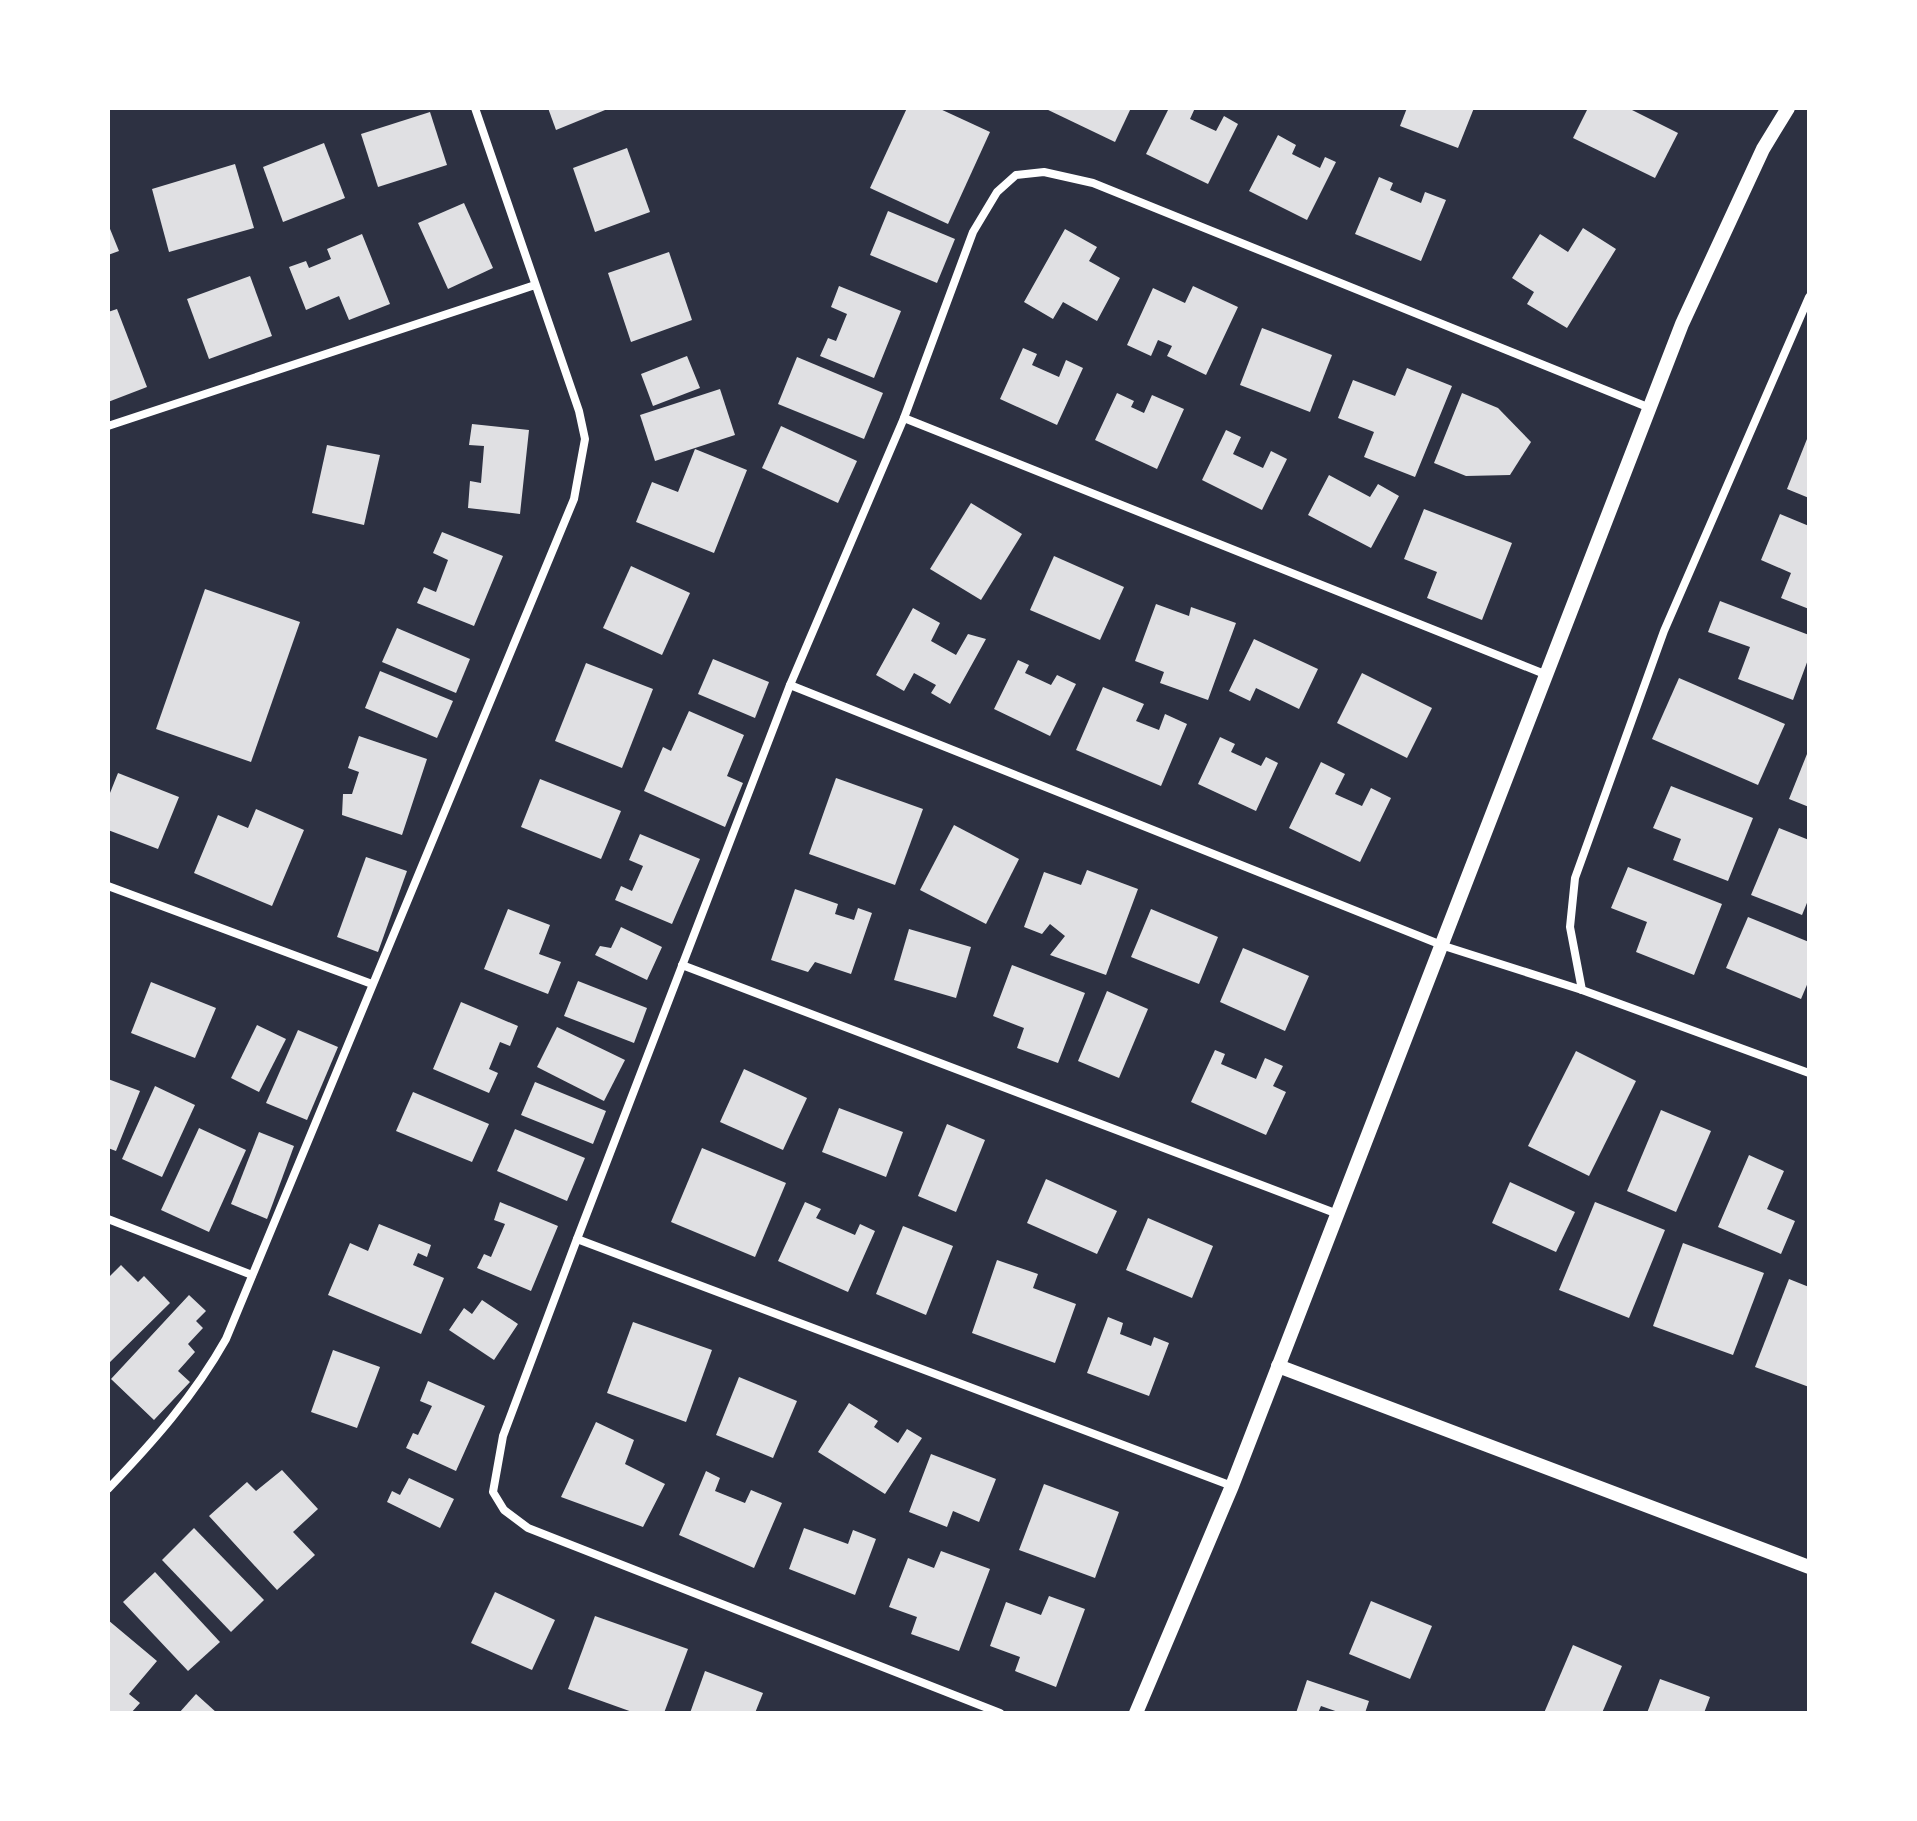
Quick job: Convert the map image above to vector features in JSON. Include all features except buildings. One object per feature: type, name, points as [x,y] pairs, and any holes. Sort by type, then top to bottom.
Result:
[{"type":"street","points":[[108,1489],[167,1427],[204,1378],[226,1339],[574,499],[585,439],[579,411],[475,108]]},
{"type":"street","points":[[1136,1713],[1232,1486],[1335,1213],[1444,946],[1652,409],[1682,324],[1763,149],[1788,108]]},
{"type":"street","points":[[1000,1713],[528,1528],[504,1510],[493,1492],[503,1436],[577,1239],[790,685],[904,418],[973,232],[997,192],[1016,175],[1044,172],[1093,183],[1652,409]]},
{"type":"street","points":[[108,426],[535,285]]},
{"type":"street","points":[[1582,990],[1570,927],[1575,878],[1664,631],[1809,297]]},
{"type":"street","points":[[904,418],[1547,675]]},
{"type":"street","points":[[790,685],[1444,946],[1582,990],[1809,1073]]},
{"type":"street","points":[[108,886],[372,984]]},
{"type":"street","points":[[682,965],[1335,1213]]},
{"type":"street","points":[[108,1219],[252,1275]]},
{"type":"street","points":[[577,1239],[1232,1486]]},
{"type":"street","points":[[1278,1366],[1809,1567]]}]
